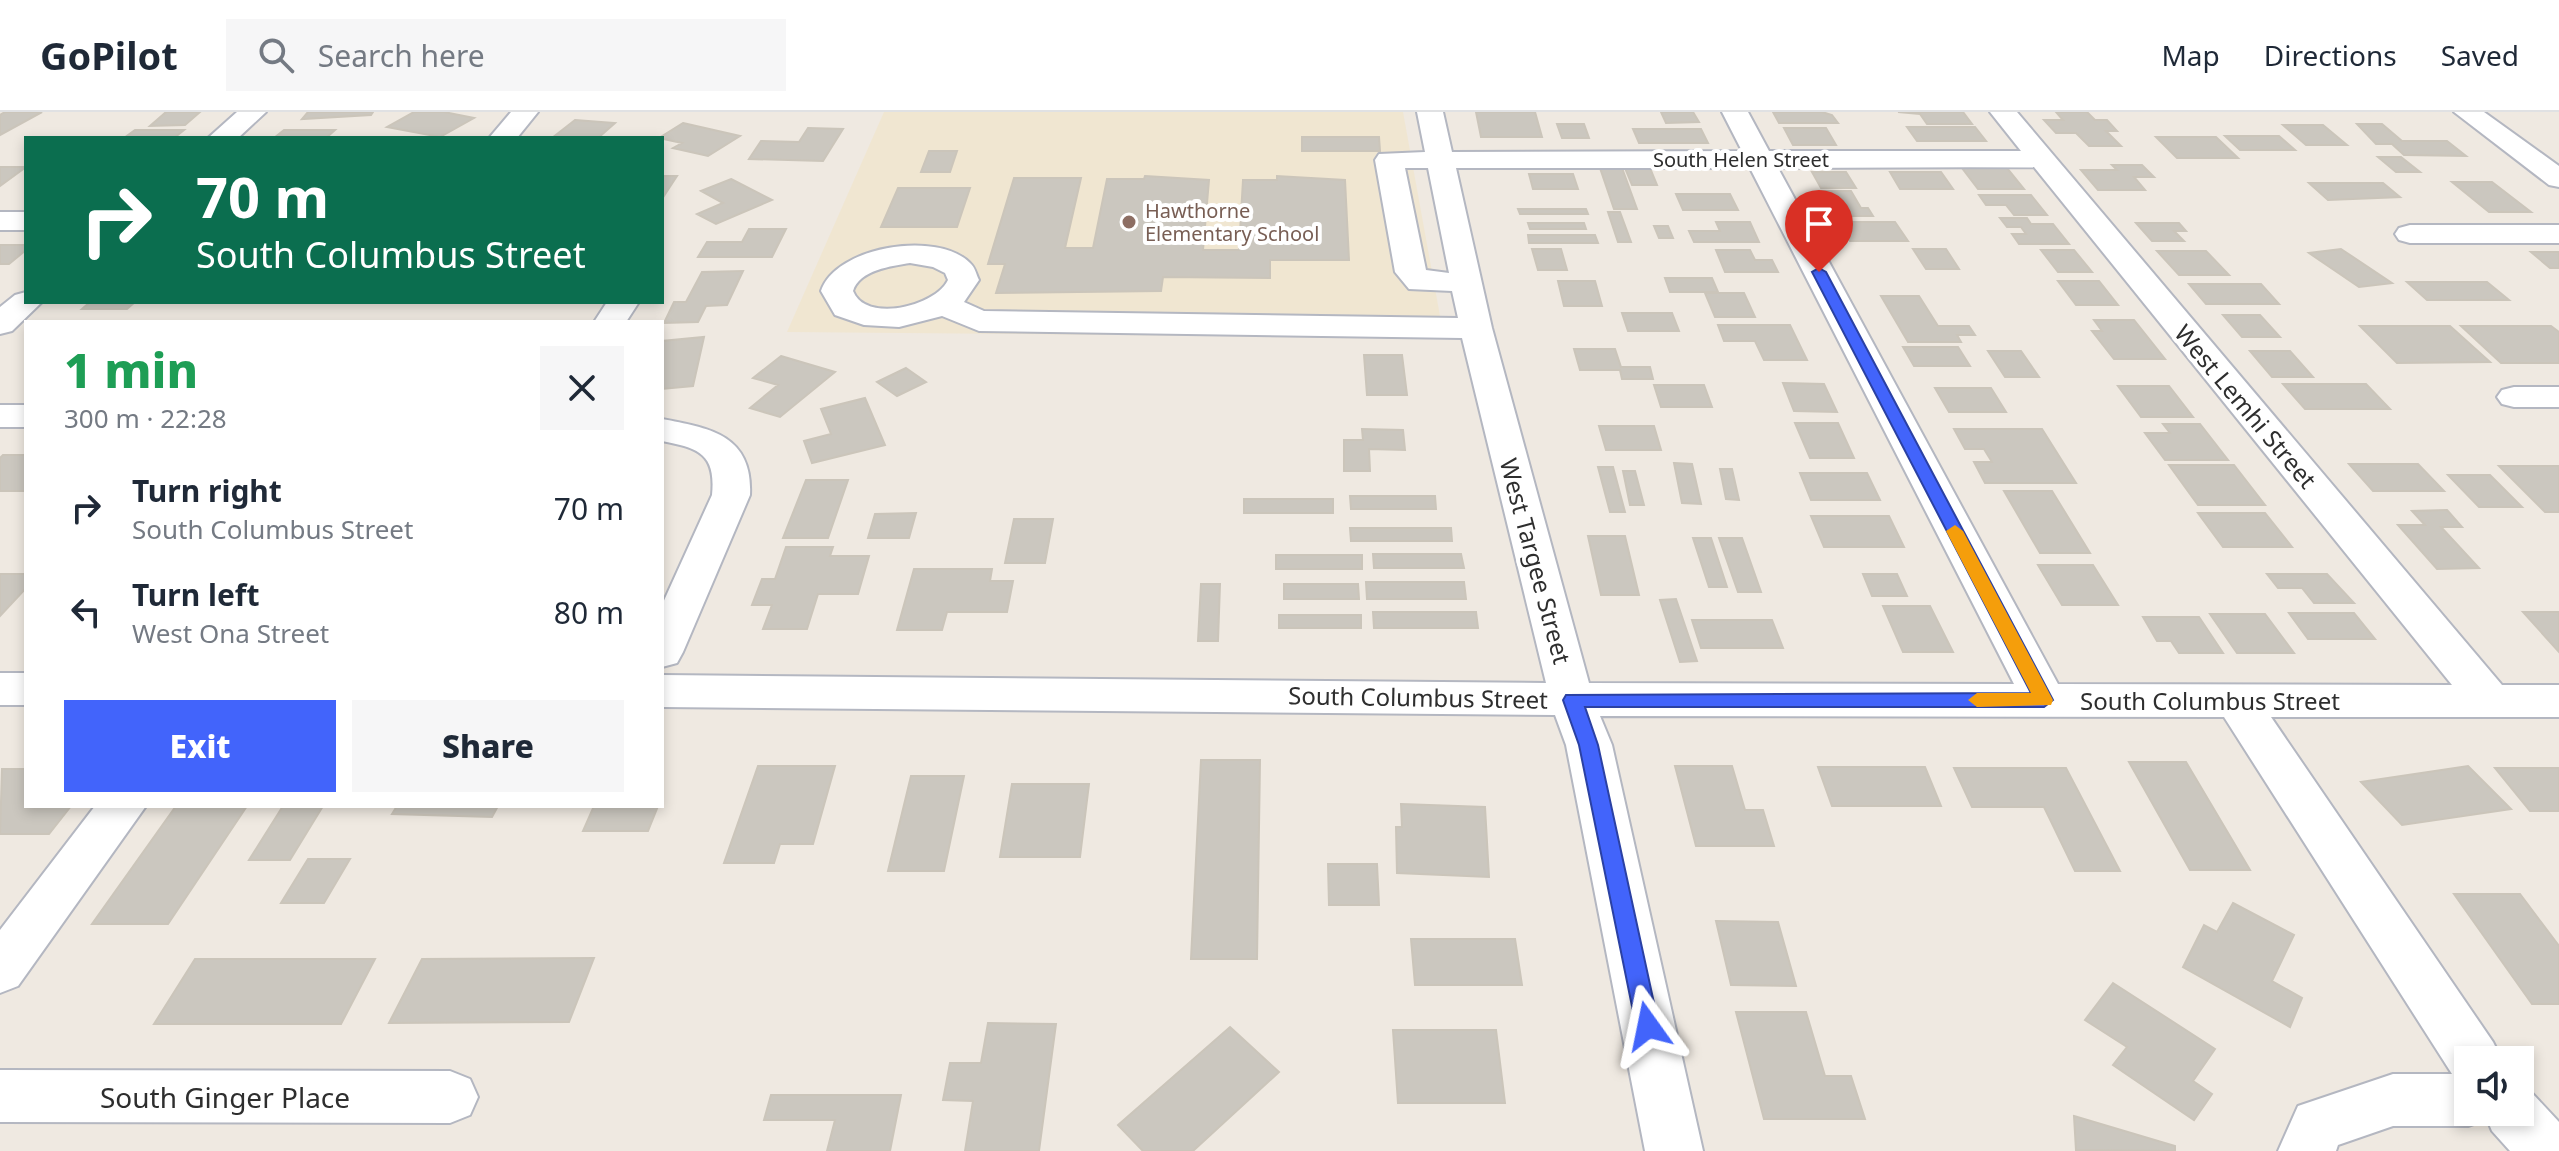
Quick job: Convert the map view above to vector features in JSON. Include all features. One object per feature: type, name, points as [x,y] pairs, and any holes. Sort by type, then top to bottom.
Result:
[{"type":"street","points":[[224,136],[253,112]]},
{"type":"street","points":[[505,136],[525,112]]},
{"type":"street","name":"West Targee Street","points":[[1430,112],[1476,328],[1572,700],[1589,745],[1674,1151]]},
{"type":"street","points":[[1735,112],[2044,700]]},
{"type":"street","name":"West Lemhi Street","points":[[2003,112],[2490,701]]},
{"type":"street","points":[[2467,112],[2559,179]]},
{"type":"street","name":"South Helen Street","points":[[1440,159],[2042,159]]},
{"type":"street","points":[[0,221],[24,221]]},
{"type":"street","points":[[2410,234],[2559,234]]},
{"type":"street","points":[[0,324],[24,304]]},
{"type":"street","points":[[944,305],[979,321],[1476,328]]},
{"type":"street","points":[[2514,397],[2559,397]]},
{"type":"street","points":[[0,416],[24,416]]},
{"type":"street","points":[[664,431],[713,443],[727,458],[734,476],[731,495],[664,647]]},
{"type":"street","points":[[0,689],[24,689]]},
{"type":"street","name":"South Columbus Street","points":[[664,691],[1150,693],[1572,700],[2559,701]]},
{"type":"street","points":[[2236,700],[2465,1046]]},
{"type":"street","points":[[0,970],[121,808]]},
{"type":"street","name":"South Ginger Place","points":[[0,1096],[450,1097]]},
{"type":"street","points":[[2307,1151],[2318,1125],[2393,1100],[2454,1100]]},
{"type":"street","points":[[2525,1126],[2548,1151]]},
{"type":"shaded area","name":"Hawthorne Elementary School","points":[[884,112],[1403,112],[1444,338],[787,332]]},
{"type":"building","points":[[5,112],[42,112],[0,135],[0,115]]},
{"type":"building","points":[[166,112],[200,112],[185,125],[150,126]]},
{"type":"building","points":[[308,112],[373,112],[371,115],[302,119]]},
{"type":"building","points":[[414,112],[444,112],[474,118],[442,136],[387,127]]},
{"type":"building","points":[[1476,112],[1535,112],[1542,137],[1481,137]]},
{"type":"building","points":[[1661,112],[1693,112],[1699,122],[1666,123]]},
{"type":"building","points":[[1773,112],[1822,112],[1832,115],[1838,123],[1779,123]]},
{"type":"building","points":[[1898,112],[1963,112],[1972,124],[1927,124],[1920,114]]},
{"type":"building","points":[[2056,112],[2087,112],[2095,120],[2107,120],[2117,131],[2106,131],[2121,146],[2089,146],[2076,133],[2056,133],[2044,120],[2063,120]]},
{"type":"building","points":[[575,120],[615,123],[600,136],[555,136]]},
{"type":"building","points":[[683,123],[740,136],[708,156],[673,148],[682,143],[662,136]]},
{"type":"building","points":[[1557,124],[1584,124],[1589,138],[1562,138]]},
{"type":"building","points":[[2357,124],[2382,124],[2402,141],[2447,141],[2466,156],[2404,155],[2392,144],[2376,144]]},
{"type":"building","points":[[2283,125],[2323,125],[2347,145],[2306,145]]},
{"type":"building","points":[[1907,127],[1975,127],[1986,141],[1917,141]]},
{"type":"building","points":[[808,128],[843,129],[823,161],[749,159],[761,141],[799,142]]},
{"type":"building","points":[[1784,128],[1826,128],[1836,145],[1793,145]]},
{"type":"building","points":[[1633,129],[1701,129],[1708,143],[1639,143]]},
{"type":"building","points":[[135,130],[184,130],[176,136],[127,136]]},
{"type":"building","points":[[284,130],[335,130],[328,136],[276,136]]},
{"type":"building","points":[[2225,136],[2279,136],[2295,150],[2240,150]]},
{"type":"building","points":[[1302,137],[1379,137],[1380,151],[1302,151]]},
{"type":"building","points":[[2156,137],[2216,137],[2238,158],[2177,158]]},
{"type":"building","points":[[929,151],[957,151],[950,172],[921,172]]},
{"type":"building","points":[[2378,157],[2401,157],[2420,172],[2396,172]]},
{"type":"building","points":[[2112,165],[2142,165],[2154,177],[2134,177],[2145,190],[2098,190],[2081,170],[2117,170]]},
{"type":"building","points":[[0,167],[24,167],[24,168],[0,186]]},
{"type":"building","points":[[1600,168],[1622,168],[1637,209],[1614,209]]},
{"type":"building","points":[[1625,168],[1650,168],[1657,185],[1632,185]]},
{"type":"building","points":[[1962,168],[2007,168],[2024,189],[1978,189]]},
{"type":"building","points":[[1812,172],[1846,172],[1856,188],[1821,188]]},
{"type":"building","points":[[1890,172],[1941,172],[1953,189],[1900,189]]},
{"type":"building","points":[[1529,174],[1573,174],[1578,189],[1533,189]]},
{"type":"building","points":[[664,176],[677,176],[664,196]]},
{"type":"building","points":[[1145,176],[1209,180],[1203,250],[1239,250],[1243,180],[1277,180],[1277,176],[1345,180],[1349,260],[1270,260],[1270,278],[1163,277],[1161,291],[996,293],[1005,264],[988,264],[1014,178],[1081,178],[1065,248],[1093,248],[1107,179],[1144,179]]},
{"type":"building","points":[[731,179],[772,200],[716,224],[697,214],[723,203],[701,191]]},
{"type":"building","points":[[2452,182],[2492,182],[2531,212],[2489,212]]},
{"type":"building","points":[[2309,183],[2383,183],[2400,197],[2328,200]]},
{"type":"building","points":[[898,188],[970,188],[957,227],[881,227]]},
{"type":"building","points":[[1822,191],[1851,191],[1861,208],[1868,208],[1873,216],[1837,216]]},
{"type":"building","points":[[1676,194],[1730,194],[1738,210],[1683,210]]},
{"type":"building","points":[[1979,195],[2031,195],[2047,215],[2014,215],[2006,205],[1986,205]]},
{"type":"building","points":[[1518,209],[1586,209],[1588,214],[1520,214]]},
{"type":"building","points":[[1608,212],[1620,212],[1631,242],[1618,242]]},
{"type":"building","points":[[2000,218],[2027,218],[2031,224],[2053,224],[2069,244],[2019,244],[2012,234],[2026,234],[2021,227],[2007,227]]},
{"type":"building","points":[[1716,222],[1750,222],[1759,242],[1694,242],[1689,231],[1720,231]]},
{"type":"building","points":[[1838,222],[1895,222],[1908,241],[1850,241]]},
{"type":"building","points":[[1528,223],[1584,223],[1586,229],[1530,229]]},
{"type":"building","points":[[2136,223],[2179,223],[2186,231],[2174,231],[2184,241],[2152,241]]},
{"type":"building","points":[[1654,226],[1668,226],[1673,238],[1659,238]]},
{"type":"building","points":[[749,229],[786,229],[772,257],[698,257],[707,242],[742,242]]},
{"type":"building","points":[[1528,235],[1595,235],[1598,243],[1529,243]]},
{"type":"building","points":[[0,245],[24,245],[24,252],[9,264],[0,264]]},
{"type":"building","points":[[1532,249],[1561,249],[1567,270],[1538,270]]},
{"type":"building","points":[[1913,249],[1946,249],[1959,269],[1926,269]]},
{"type":"building","points":[[2341,249],[2392,283],[2359,287],[2309,253]]},
{"type":"building","points":[[1716,250],[1750,250],[1755,260],[1772,260],[1778,272],[1725,272]]},
{"type":"building","points":[[2041,250],[2074,250],[2092,272],[2058,272]]},
{"type":"building","points":[[2157,251],[2206,251],[2229,275],[2179,275]]},
{"type":"building","points":[[2531,252],[2559,252],[2559,268],[2550,268]]},
{"type":"building","points":[[743,271],[727,305],[706,306],[698,322],[664,323],[674,302],[686,302],[702,272]]},
{"type":"building","points":[[1665,278],[1712,278],[1718,292],[1670,292]]},
{"type":"building","points":[[1558,281],[1595,281],[1602,306],[1564,306]]},
{"type":"building","points":[[2058,281],[2099,281],[2118,305],[2076,305]]},
{"type":"building","points":[[2407,282],[2487,282],[2509,300],[2427,300]]},
{"type":"building","points":[[2189,284],[2261,284],[2279,304],[2206,304]]},
{"type":"building","points":[[1705,293],[1744,293],[1755,317],[1715,317]]},
{"type":"building","points":[[1881,296],[1919,296],[1938,326],[1969,326],[1975,335],[1957,335],[1961,342],[1908,342]]},
{"type":"building","points":[[88,304],[133,304],[127,309],[82,309]]},
{"type":"building","points":[[1622,313],[1672,313],[1679,331],[1628,331]]},
{"type":"building","points":[[2223,315],[2260,315],[2280,337],[2242,337]]},
{"type":"building","points":[[2094,320],[2134,320],[2165,359],[2114,359],[2092,331],[2102,331]]},
{"type":"building","points":[[1718,325],[1790,325],[1807,360],[1764,360],[1755,341],[1724,341]]},
{"type":"building","points":[[2360,326],[2450,326],[2490,362],[2397,363]]},
{"type":"building","points":[[2461,326],[2551,326],[2559,332],[2559,363],[2501,363]]},
{"type":"building","points":[[704,337],[693,386],[664,389],[664,341]]},
{"type":"building","points":[[1903,347],[1958,347],[1970,366],[1914,366]]},
{"type":"building","points":[[1574,349],[1615,349],[1621,367],[1650,367],[1653,379],[1622,379],[1620,370],[1580,370]]},
{"type":"building","points":[[1988,351],[2021,351],[2039,377],[2005,377]]},
{"type":"building","points":[[2250,351],[2290,351],[2313,377],[2272,377]]},
{"type":"building","points":[[1364,355],[1402,355],[1407,395],[1367,395]]},
{"type":"building","points":[[781,356],[835,372],[780,417],[750,408],[778,385],[753,378]]},
{"type":"building","points":[[906,368],[926,382],[897,396],[877,382]]},
{"type":"building","points":[[1783,383],[1824,384],[1837,412],[1794,411]]},
{"type":"building","points":[[2283,384],[2366,384],[2390,409],[2305,409]]},
{"type":"building","points":[[1654,385],[1704,385],[1712,407],[1661,407]]},
{"type":"building","points":[[2118,386],[2169,386],[2193,417],[2141,417]]},
{"type":"building","points":[[1935,388],[1991,388],[2006,412],[1949,412]]},
{"type":"building","points":[[865,398],[885,445],[812,463],[804,441],[831,434],[821,409]]},
{"type":"building","points":[[1795,423],[1838,423],[1854,458],[1810,458]]},
{"type":"building","points":[[2163,424],[2200,424],[2228,460],[2165,460],[2145,433],[2170,433]]},
{"type":"building","points":[[1599,426],[1654,426],[1661,450],[1606,450]]},
{"type":"building","points":[[1362,429],[1403,430],[1405,450],[1369,449],[1370,471],[1344,471],[1344,440],[1363,440]]},
{"type":"building","points":[[1954,429],[2042,429],[2076,483],[1985,483],[1974,462],[1992,462],[1984,449],[1965,449]]},
{"type":"building","points":[[3,455],[24,455],[24,491],[0,491],[0,458]]},
{"type":"building","points":[[1674,463],[1692,464],[1701,504],[1682,503]]},
{"type":"building","points":[[2349,464],[2418,464],[2444,491],[2373,491]]},
{"type":"building","points":[[2169,465],[2234,465],[2265,505],[2198,505]]},
{"type":"building","points":[[2499,466],[2559,466],[2559,512],[2545,512]]},
{"type":"building","points":[[1598,467],[1613,467],[1625,512],[1610,512]]},
{"type":"building","points":[[1720,469],[1732,469],[1739,500],[1726,499]]},
{"type":"building","points":[[1623,471],[1635,471],[1644,505],[1630,505]]},
{"type":"building","points":[[1800,473],[1867,473],[1880,500],[1811,500]]},
{"type":"building","points":[[2448,475],[2490,475],[2522,507],[2479,507]]},
{"type":"building","points":[[806,480],[848,480],[828,538],[783,538]]},
{"type":"building","points":[[2004,491],[2052,491],[2090,553],[2040,553]]},
{"type":"building","points":[[1350,496],[1435,496],[1436,509],[1351,509]]},
{"type":"building","points":[[1244,499],[1333,499],[1333,513],[1244,513]]},
{"type":"building","points":[[2447,510],[2462,527],[2441,527],[2479,568],[2437,569],[2398,525],[2425,525],[2412,511]]},
{"type":"building","points":[[916,513],[909,538],[868,538],[875,514]]},
{"type":"building","points":[[2198,513],[2265,513],[2292,547],[2223,547]]},
{"type":"building","points":[[1811,516],[1889,516],[1904,547],[1824,547]]},
{"type":"building","points":[[1014,519],[1053,519],[1045,563],[1005,563]]},
{"type":"building","points":[[1350,528],[1451,528],[1452,541],[1351,541]]},
{"type":"building","points":[[1588,536],[1625,536],[1639,595],[1601,595]]},
{"type":"building","points":[[1693,538],[1711,538],[1727,587],[1709,587]]},
{"type":"building","points":[[1719,538],[1742,538],[1761,592],[1738,592]]},
{"type":"building","points":[[786,547],[833,547],[830,556],[869,556],[858,594],[818,594],[807,629],[763,629],[772,605],[752,605],[762,579],[775,579]]},
{"type":"building","points":[[1373,554],[1461,554],[1464,568],[1374,568]]},
{"type":"building","points":[[1276,555],[1362,555],[1362,569],[1276,569]]},
{"type":"building","points":[[2038,565],[2093,565],[2118,605],[2062,605]]},
{"type":"building","points":[[914,569],[992,569],[990,581],[1013,581],[1007,612],[947,612],[942,630],[897,630]]},
{"type":"building","points":[[0,574],[24,574],[24,590],[0,616]]},
{"type":"building","points":[[1863,574],[1897,574],[1907,596],[1872,596]]},
{"type":"building","points":[[2267,574],[2327,574],[2354,603],[2314,603],[2302,588],[2278,588]]},
{"type":"building","points":[[1366,582],[1464,582],[1466,599],[1367,599]]},
{"type":"building","points":[[1201,584],[1220,584],[1218,641],[1198,641]]},
{"type":"building","points":[[1284,584],[1358,584],[1359,599],[1284,599]]},
{"type":"building","points":[[1676,599],[1697,661],[1680,662],[1660,600]]},
{"type":"building","points":[[1883,606],[1930,606],[1953,652],[1903,652]]},
{"type":"building","points":[[1373,612],[1476,612],[1478,628],[1374,628]]},
{"type":"building","points":[[2523,612],[2559,612],[2559,652]]},
{"type":"building","points":[[2289,613],[2354,613],[2375,639],[2308,639]]},
{"type":"building","points":[[2210,614],[2265,614],[2294,653],[2237,653]]},
{"type":"building","points":[[1279,615],[1361,615],[1361,628],[1279,628]]},
{"type":"building","points":[[2143,617],[2199,617],[2223,653],[2179,653],[2171,641],[2157,641]]},
{"type":"building","points":[[1692,620],[1772,620],[1783,648],[1701,648]]},
{"type":"building","points":[[1201,760],[1260,760],[1257,959],[1191,959]]},
{"type":"building","points":[[2129,762],[2186,762],[2250,870],[2190,870]]},
{"type":"building","points":[[758,766],[835,766],[813,844],[780,844],[774,863],[724,863]]},
{"type":"building","points":[[1675,766],[1732,766],[1745,810],[1763,810],[1774,846],[1696,846]]},
{"type":"building","points":[[2468,766],[2511,809],[2402,825],[2361,782]]},
{"type":"building","points":[[1818,767],[1925,767],[1941,806],[1832,806]]},
{"type":"building","points":[[1954,768],[2066,768],[2120,871],[2075,871],[2044,807],[1972,807]]},
{"type":"building","points":[[2495,768],[2559,768],[2559,811],[2530,811]]},
{"type":"building","points":[[2,769],[24,769],[24,808],[69,808],[49,834],[0,834]]},
{"type":"building","points":[[911,776],[964,776],[944,871],[888,871]]},
{"type":"building","points":[[1012,784],[1089,784],[1080,857],[1000,857]]},
{"type":"building","points":[[1401,804],[1485,807],[1489,877],[1397,873],[1396,827],[1402,827]]},
{"type":"building","points":[[175,808],[246,808],[168,924],[92,924]]},
{"type":"building","points":[[282,808],[322,808],[290,860],[249,860]]},
{"type":"building","points":[[396,808],[497,808],[492,817],[392,814]]},
{"type":"building","points":[[593,808],[657,808],[648,831],[583,831]]},
{"type":"building","points":[[308,859],[350,859],[324,903],[281,903]]},
{"type":"building","points":[[1328,864],[1377,864],[1379,905],[1329,905]]},
{"type":"building","points":[[2454,894],[2520,894],[2559,946],[2559,1004],[2532,1004]]},
{"type":"building","points":[[2233,903],[2294,935],[2272,981],[2302,998],[2290,1027],[2183,967],[2204,925],[2217,932]]},
{"type":"building","points":[[1716,921],[1778,922],[1796,986],[1731,985]]},
{"type":"building","points":[[1411,939],[1515,939],[1522,985],[1415,985]]},
{"type":"building","points":[[594,958],[569,1022],[389,1023],[422,959]]},
{"type":"building","points":[[195,959],[375,959],[341,1024],[154,1024]]},
{"type":"building","points":[[2113,983],[2215,1049],[2193,1081],[2212,1094],[2194,1120],[2113,1065],[2127,1047],[2085,1020]]},
{"type":"building","points":[[1736,1012],[1806,1012],[1825,1076],[1851,1076],[1865,1119],[1764,1119]]},
{"type":"building","points":[[988,1023],[1056,1024],[1039,1151],[965,1151],[973,1101],[943,1100],[950,1063],[981,1063]]},
{"type":"building","points":[[1230,1027],[1279,1072],[1193,1151],[1143,1151],[1118,1125]]},
{"type":"building","points":[[1393,1030],[1496,1030],[1505,1103],[1398,1103]]},
{"type":"building","points":[[771,1095],[901,1095],[890,1151],[827,1151],[835,1120],[764,1120]]},
{"type":"building","points":[[2074,1116],[2175,1146],[2175,1151],[2076,1150]]},
{"type":"slow traffic","points":[[1955,531],[2044,700],[1977,700]]},
{"type":"place","name":"Hawthorne Elementary School","points":[[1129,222]]},
{"type":"route","points":[[1648,1026],[1589,745],[1572,700],[2044,700],[1819,272]]}]
